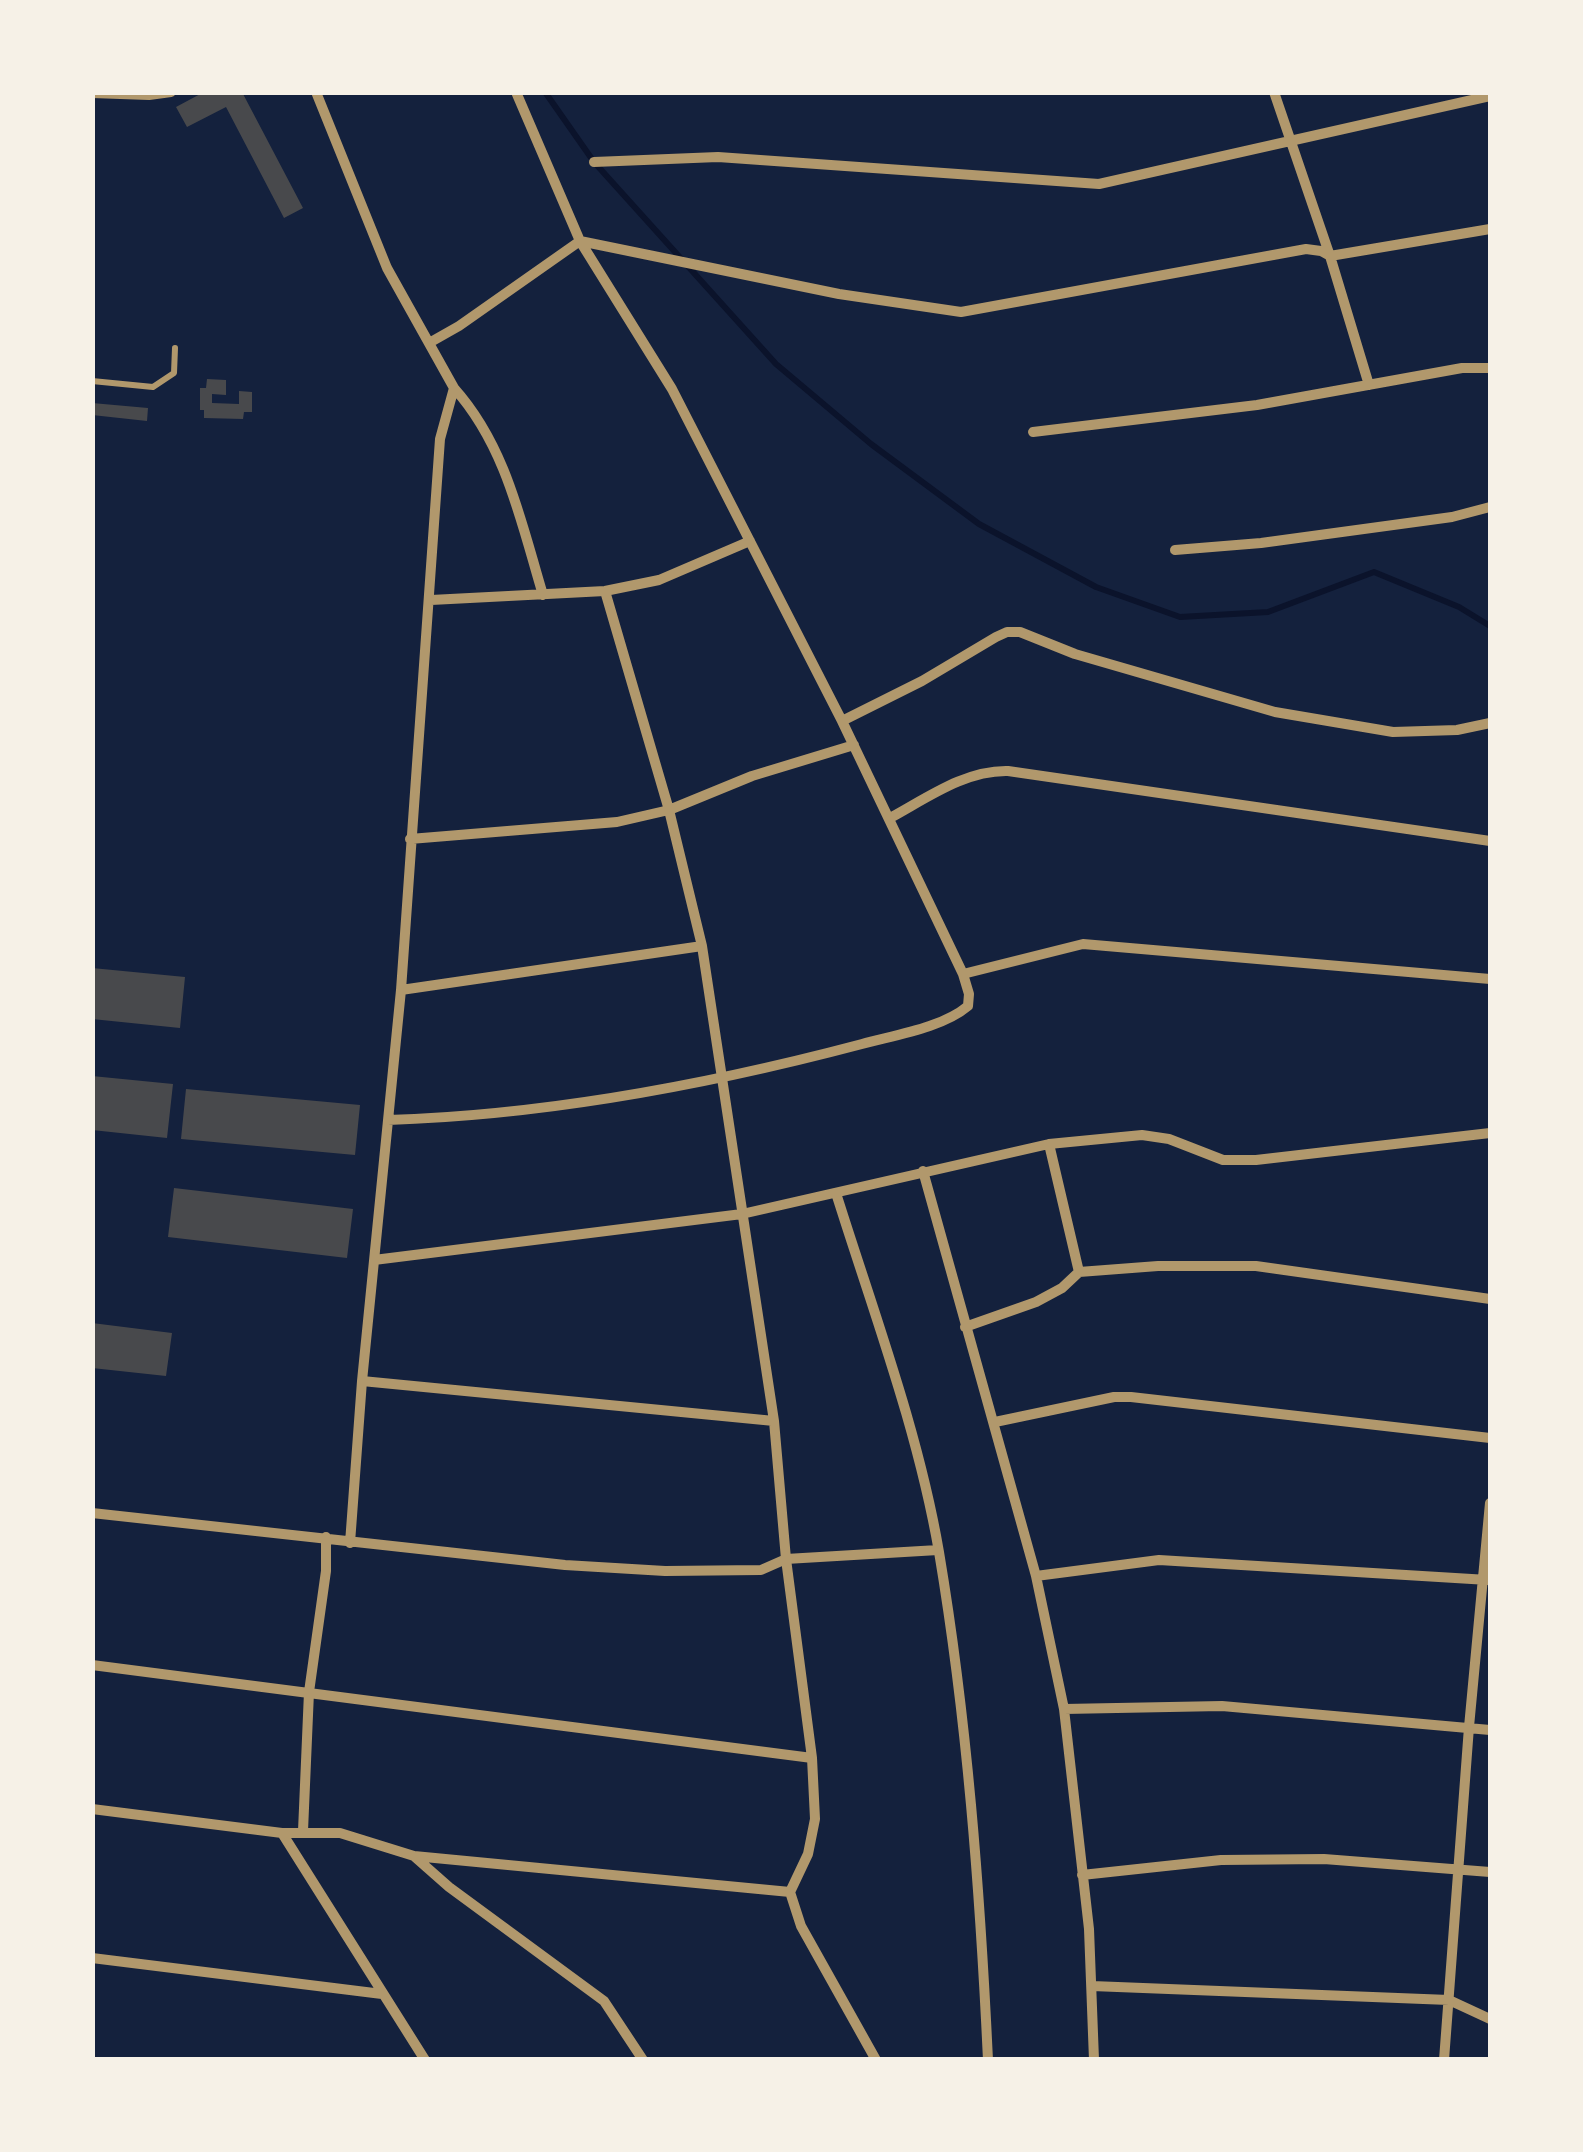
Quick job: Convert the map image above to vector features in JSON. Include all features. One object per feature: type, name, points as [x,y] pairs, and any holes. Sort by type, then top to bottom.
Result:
[{"type":"street","points":[[316,92],[387,268],[454,388],[480,419],[504,467],[544,595]]},
{"type":"street","points":[[388,1120],[468,1117],[722,1078],[957,1016],[968,1006],[970,994],[890,818],[672,389],[580,241],[516,92]]},
{"type":"street","points":[[1274,92],[1369,385]]},
{"type":"street","points":[[92,93],[168,93]]},
{"type":"street","points":[[594,162],[718,157],[1099,184],[1490,96]]},
{"type":"street","points":[[429,343],[580,241],[839,294],[961,312],[1306,249],[1321,250],[1330,256],[1490,229]]},
{"type":"street","points":[[1033,432],[1257,405],[1462,368],[1490,368]]},
{"type":"street","points":[[350,1542],[401,990],[440,439],[454,388]]},
{"type":"street","points":[[1175,550],[1261,543],[1452,517],[1490,507]]},
{"type":"street","points":[[431,600],[605,592],[659,580],[750,541]]},
{"type":"street","points":[[605,592],[669,810],[702,946],[774,1420],[786,1560],[812,1758],[815,1819],[808,1854],[790,1892],[801,1926],[876,2060]]},
{"type":"street","points":[[842,721],[922,681],[996,637],[1020,632],[1074,654],[1275,712],[1393,732],[1456,730],[1490,723]]},
{"type":"street","points":[[410,839],[617,822],[669,810],[752,776],[854,745]]},
{"type":"street","points":[[890,818],[970,776],[990,770],[1490,841]]},
{"type":"street","points":[[963,974],[1083,944],[1490,980]]},
{"type":"street","points":[[401,990],[702,946]]},
{"type":"street","points":[[374,1260],[742,1214],[1049,1144],[1142,1135],[1169,1139],[1223,1160],[1490,1133]]},
{"type":"street","points":[[1049,1144],[1079,1272]]},
{"type":"street","points":[[924,1172],[1036,1576],[1064,1709],[1092,1986],[1094,2060]]},
{"type":"street","points":[[836,1193],[910,1434],[938,1550],[964,1744],[984,1960],[988,2060]]},
{"type":"street","points":[[965,1327],[1036,1302],[1062,1288],[1079,1272],[1158,1266],[1256,1266],[1490,1299]]},
{"type":"street","points":[[362,1381],[774,1420]]},
{"type":"street","points":[[995,1422],[1131,1396],[1490,1438]]},
{"type":"street","points":[[1444,2060],[1469,1727],[1488,1580],[1490,1503]]},
{"type":"street","points":[[92,1513],[565,1565],[665,1571],[761,1570],[786,1560],[938,1550]]},
{"type":"street","points":[[304,1831],[309,1692],[326,1571],[326,1536]]},
{"type":"street","points":[[1036,1576],[1159,1560],[1488,1580]]},
{"type":"street","points":[[92,1665],[812,1758]]},
{"type":"street","points":[[1064,1709],[1222,1706],[1490,1730]]},
{"type":"street","points":[[92,1809],[282,1833],[340,1833],[414,1856],[790,1892]]},
{"type":"street","points":[[282,1833],[425,2060]]},
{"type":"street","points":[[414,1856],[604,2001],[643,2060]]},
{"type":"street","points":[[1082,1876],[1222,1860],[1324,1859],[1490,1872]]},
{"type":"street","points":[[92,1958],[382,1994]]},
{"type":"street","points":[[1092,1986],[1449,2000],[1490,2019]]},
{"type":"lane","points":[[92,380],[153,387],[174,373],[174,348]]},
{"type":"building","points":[[204,92],[242,92],[303,208],[284,218],[226,107],[187,127],[176,107]]},
{"type":"building","points":[[207,379],[226,380],[226,395],[212,394],[212,403],[239,404],[239,391],[252,392],[252,412],[244,412],[243,419],[204,418],[200,388],[206,388]]},
{"type":"building","points":[[92,403],[148,408],[147,421],[92,415]]},
{"type":"building","points":[[92,968],[185,977],[180,1028],[92,1019]]},
{"type":"building","points":[[92,1076],[173,1084],[167,1138],[92,1130]]},
{"type":"building","points":[[186,1089],[360,1105],[355,1155],[181,1139]]},
{"type":"building","points":[[174,1188],[353,1209],[347,1258],[168,1237]]},
{"type":"building","points":[[92,1323],[172,1333],[166,1376],[92,1368]]},
{"type":"waterway","points":[[545,92],[594,162],[776,364],[871,444],[979,524],[1096,587],[1180,617],[1268,612],[1374,572],[1459,607],[1490,626]]}]
